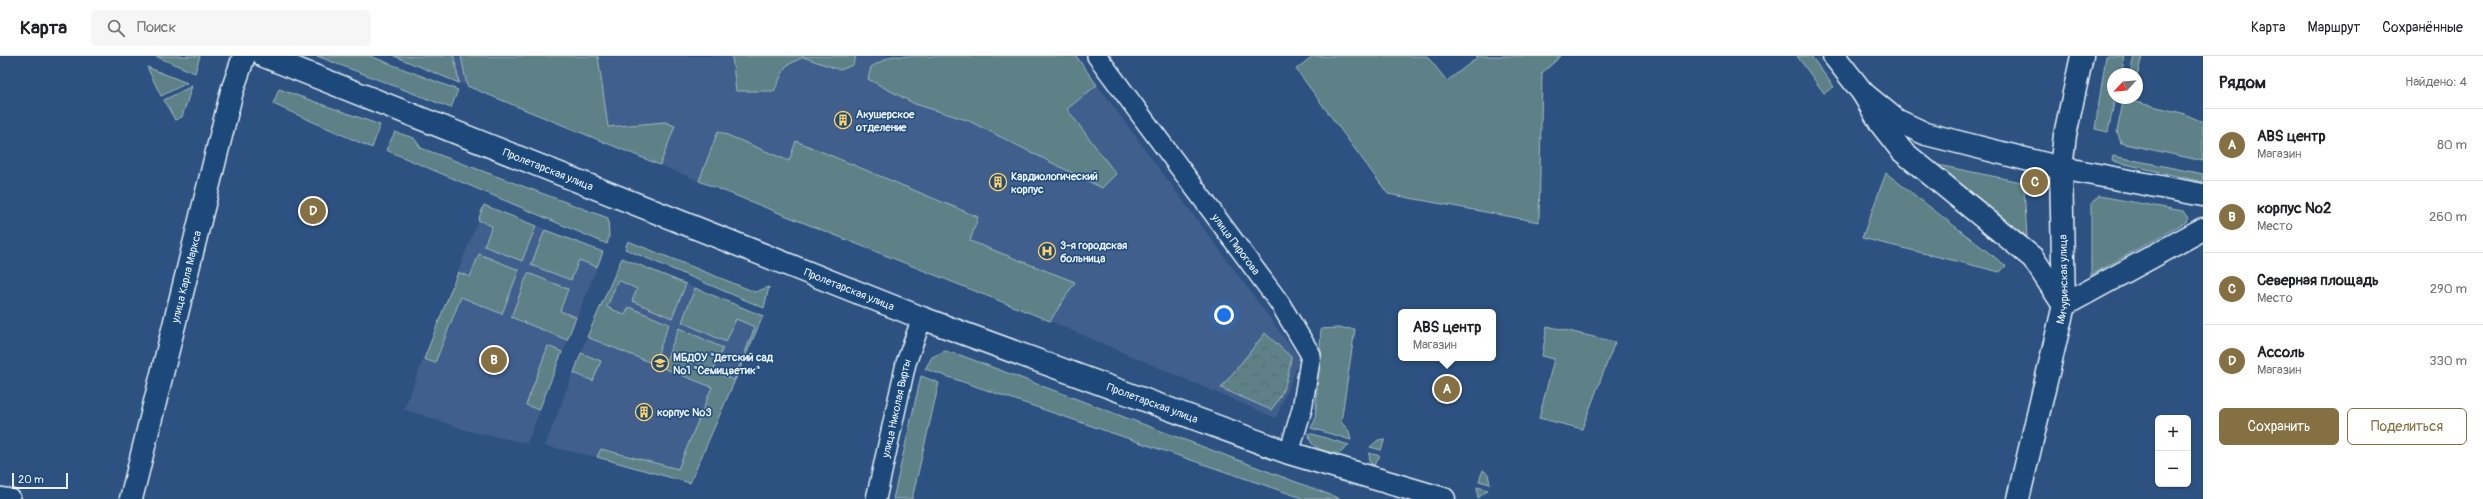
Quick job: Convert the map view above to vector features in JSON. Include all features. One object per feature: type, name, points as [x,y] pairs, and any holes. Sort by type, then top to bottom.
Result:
[{"type":"main road","name":"улица Карла Маркса","points":[[131,499],[232,91],[244,56]]},
{"type":"main road","name":"Пролетарская улица","points":[[264,56],[922,318],[1289,453],[1444,499]]},
{"type":"main road","points":[[1834,56],[1863,93],[1881,124],[1902,151],[2033,258],[2064,305],[2203,229]]},
{"type":"main road","name":"Мичуринская улица","points":[[2018,499],[2064,305],[2061,168],[2065,135],[2082,56]]},
{"type":"main road","points":[[1863,93],[1896,120],[1926,134],[2061,168],[2203,195]]},
{"type":"street","name":"улица Пирогова","points":[[1097,56],[1279,302],[1311,355],[1302,409],[1289,453]]},
{"type":"street","name":"улица Николая Вирты","points":[[876,499],[906,363],[922,318]]},
{"type":"street","points":[[0,497],[11,499]]},
{"type":"shaded area","name":"3-я городская больница","points":[[394,56],[1076,56],[1300,359],[1276,418],[1050,321],[699,181]]},
{"type":"shaded area","points":[[484,205],[603,252],[527,443],[472,432],[404,409]]},
{"type":"shaded area","name":"МБДОУ \"Детский сад №1 \"Семицветик\"","points":[[622,258],[763,316],[690,483],[597,457],[545,446],[587,337]]},
{"type":"green space","points":[[155,56],[200,56],[195,73]]},
{"type":"green space","points":[[317,56],[370,56],[458,90],[451,108]]},
{"type":"green space","points":[[394,56],[454,56],[459,83]]},
{"type":"green space","points":[[461,56],[598,56],[608,127],[665,122],[675,126],[660,165],[467,86]]},
{"type":"green space","points":[[732,56],[856,56],[853,65],[840,70],[803,57],[786,66],[774,91],[736,91]]},
{"type":"green space","points":[[892,56],[1076,56],[1097,85],[1067,109],[1116,174],[1102,188],[967,120],[915,104],[868,79],[871,67]]},
{"type":"green space","points":[[1313,56],[1427,56],[1447,81],[1477,58],[1476,56],[1561,56],[1542,73],[1539,222],[1388,194],[1296,69]]},
{"type":"green space","points":[[1797,56],[1811,56],[1834,87],[1824,93]]},
{"type":"green space","points":[[2106,56],[2125,56],[2122,68],[2107,68],[2107,104],[2114,104],[2108,132],[2095,129]]},
{"type":"green space","points":[[2134,56],[2142,56],[2139,68],[2131,68]]},
{"type":"green space","points":[[147,67],[187,83],[161,96]]},
{"type":"green space","points":[[192,86],[182,117],[175,120],[164,100]]},
{"type":"green space","points":[[279,89],[380,125],[372,148],[273,104]]},
{"type":"green space","points":[[2123,104],[2143,104],[2182,113],[2203,122],[2203,161],[2121,143],[2117,131]]},
{"type":"green space","points":[[718,131],[789,161],[796,141],[978,217],[970,241],[1075,282],[1050,321],[699,181]]},
{"type":"green space","points":[[395,132],[414,138],[421,148],[608,218],[609,237],[607,244],[386,150]]},
{"type":"green space","points":[[2113,156],[2203,174],[2203,182],[2112,161]]},
{"type":"green space","points":[[1938,165],[2021,182],[2024,187],[2027,237]]},
{"type":"green space","points":[[1886,173],[2006,266],[2000,272],[1862,238]]},
{"type":"green space","points":[[2099,196],[2183,211],[2188,218],[2186,222],[2091,275],[2091,203]]},
{"type":"green space","points":[[484,205],[536,226],[522,261],[484,246],[492,226],[478,220]]},
{"type":"green space","points":[[545,230],[603,252],[597,267],[579,260],[571,280],[531,265]]},
{"type":"green space","points":[[628,241],[755,292],[769,287],[764,308],[625,249]]},
{"type":"green space","points":[[479,254],[519,270],[502,314],[461,297],[435,363],[424,359],[458,272],[470,277]]},
{"type":"green space","points":[[622,258],[686,284],[672,318],[632,301],[637,289],[618,280],[607,307],[625,315],[629,307],[669,324],[654,364],[587,337]]},
{"type":"green space","points":[[528,273],[568,289],[560,311],[576,317],[567,340],[511,317]]},
{"type":"green space","points":[[695,288],[763,316],[690,483],[597,457],[601,449],[678,469],[712,387],[663,368],[679,328],[723,348],[713,371],[734,380],[755,327],[736,319],[726,342],[682,322]]},
{"type":"green space","points":[[1547,326],[1615,342],[1582,429],[1539,418],[1554,359],[1542,356]]},
{"type":"green space","points":[[1321,329],[1355,329],[1341,422],[1349,431],[1351,440],[1311,428],[1315,420]]},
{"type":"green space","points":[[1265,333],[1291,357],[1285,385],[1271,410],[1221,388]]},
{"type":"green space","points":[[548,346],[562,352],[539,410],[526,405]]},
{"type":"green space","points":[[945,351],[960,355],[1341,499],[1305,499],[925,369],[932,357]]},
{"type":"green space","points":[[581,353],[601,361],[593,381],[574,373]]},
{"type":"green space","points":[[921,376],[939,383],[912,499],[893,499]]},
{"type":"green space","points":[[1309,433],[1349,445],[1339,454],[1324,451],[1312,443]]},
{"type":"green space","points":[[1385,439],[1381,450],[1370,447],[1378,440]]},
{"type":"green space","points":[[1369,453],[1380,456],[1374,465],[1370,463]]},
{"type":"green space","points":[[1483,470],[1488,474],[1490,484],[1479,481]]},
{"type":"green space","points":[[1477,487],[1488,490],[1478,498]]},
{"type":"place","name":"Акушерское отделение","points":[[843,120]]},
{"type":"place","name":"Кардиологический корпус","points":[[998,182]]},
{"type":"place","name":"Северная площадь","points":[[2035,182]]},
{"type":"place","name":"Ассоль","points":[[313,211]]},
{"type":"place","name":"3-я городская больница","points":[[1047,251]]},
{"type":"place","name":"корпус №2","points":[[494,360]]},
{"type":"place","name":"МБДОУ \"Детский сад №1 \"Семицветик\"","points":[[660,363]]},
{"type":"place","name":"ABS центр","points":[[1447,389]]},
{"type":"place","name":"корпус №3","points":[[644,412]]}]
